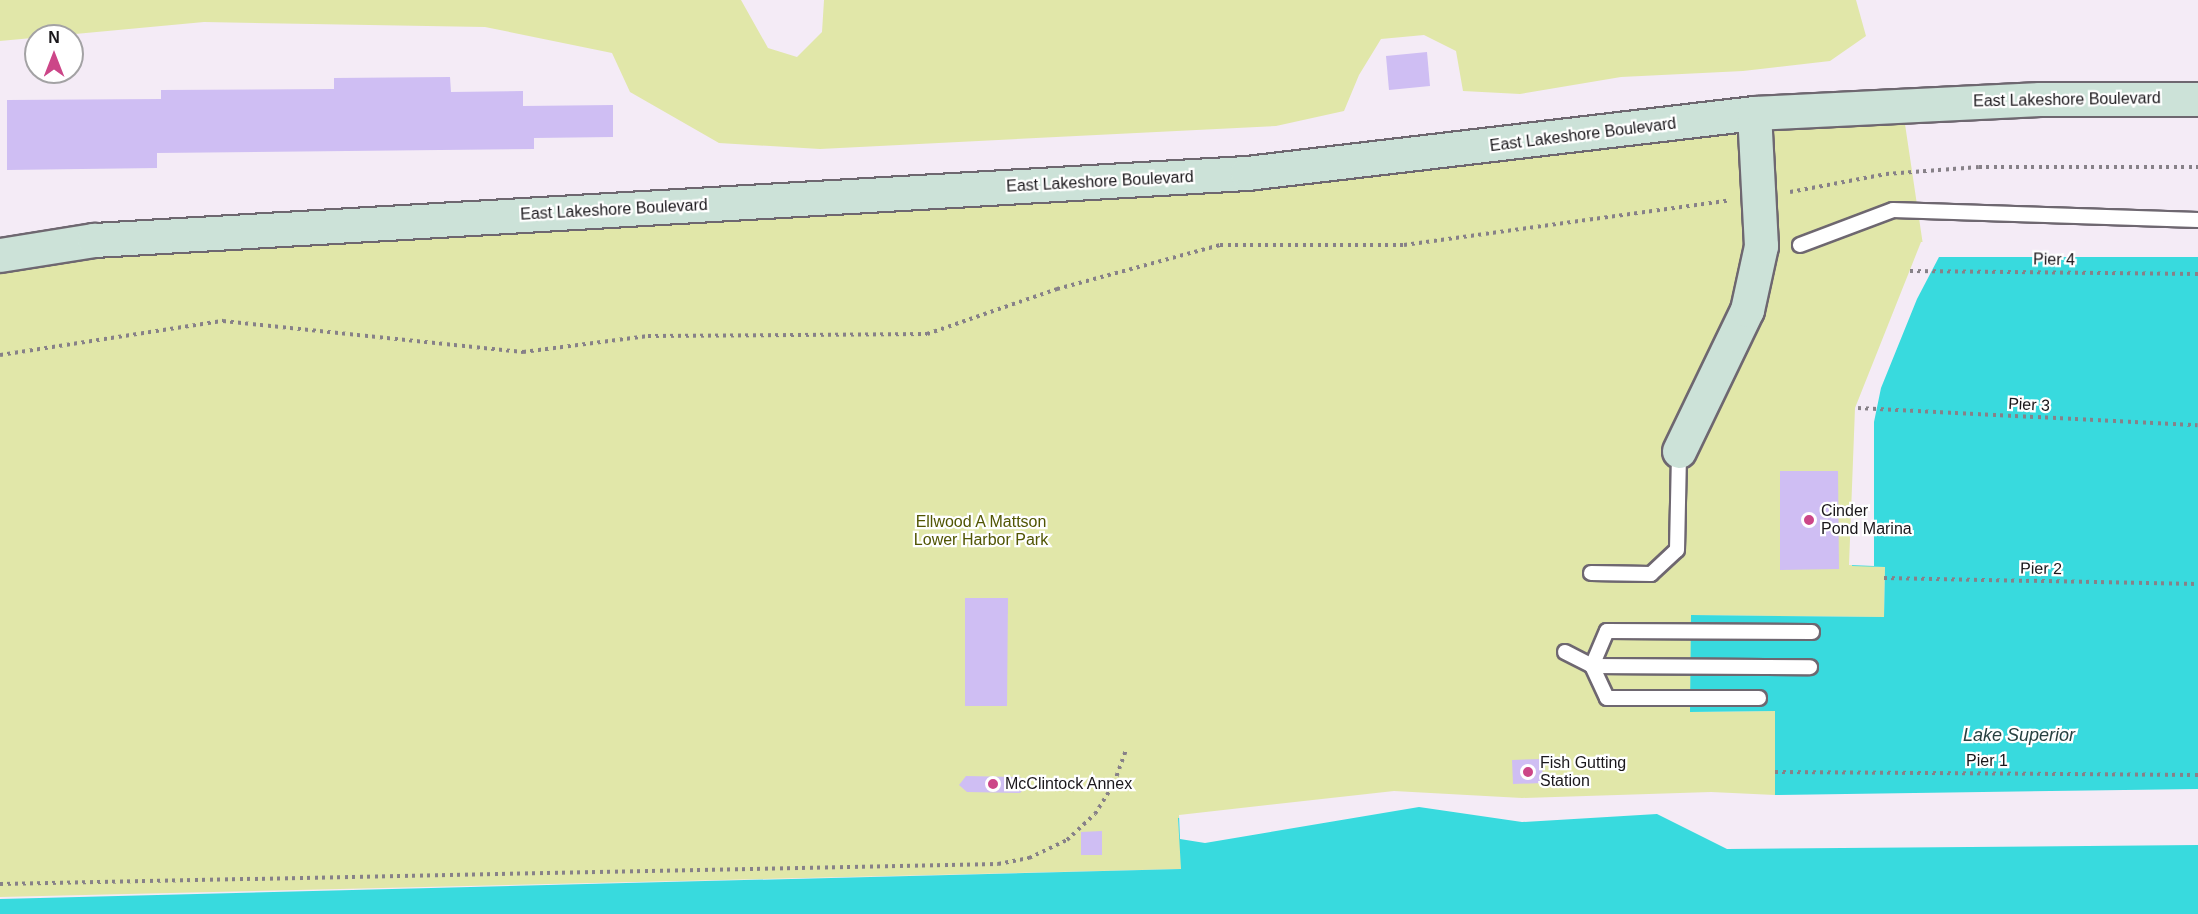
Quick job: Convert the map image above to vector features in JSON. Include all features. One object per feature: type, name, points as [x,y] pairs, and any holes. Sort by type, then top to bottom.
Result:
[{"type":"street","name":"East Lakeshore Boulevard","points":[[0,255],[94,240],[1247,173],[1580,137],[1754,113],[2040,99],[2198,99]]},
{"type":"street","points":[[1678,451],[1748,310],[1761,246],[1754,113]]},
{"type":"lane","points":[[1800,245],[1893,210],[2198,220]]},
{"type":"lane","points":[[1591,573],[1651,573],[1677,550],[1678,451]]},
{"type":"lane","points":[[1759,698],[1607,698],[1592,666],[1607,631],[1812,632]]},
{"type":"lane","points":[[1564,652],[1592,666],[1810,667]]},
{"type":"path","points":[[0,355],[224,321],[523,352],[648,336],[927,334],[1057,290],[1220,245],[1404,245],[1759,197],[1886,174],[1979,167],[2198,167]]},
{"type":"path","name":"Pier 4","points":[[1910,271],[2198,274]]},
{"type":"path","name":"Pier 3","points":[[1858,408],[2198,425]]},
{"type":"path","name":"Pier 2","points":[[1884,578],[2198,584]]},
{"type":"path","points":[[0,884],[999,864],[1029,858],[1067,840],[1095,814],[1114,783],[1127,748]]},
{"type":"path","name":"Pier 1","points":[[1775,772],[2198,775]]},
{"type":"green space","points":[[0,0],[741,0],[768,48],[797,57],[822,32],[824,0],[1856,0],[1866,36],[1830,61],[1743,71],[1621,77],[1520,94],[1463,91],[1456,51],[1424,35],[1381,39],[1359,75],[1344,111],[1276,126],[820,149],[719,143],[630,92],[612,53],[485,27],[204,22],[84,33],[84,24],[24,24],[24,39],[0,41]]},
{"type":"green space","name":"Ellwood A Mattson Lower Harbor Park","points":[[1902,104],[1923,245],[1852,565],[1885,567],[1884,617],[1691,615],[1691,712],[1775,711],[1775,795],[1178,818],[1182,869],[0,897],[0,255],[1247,173]]},
{"type":"water","name":"Lake Superior","points":[[2198,244],[2198,914],[0,914],[0,899],[1181,869],[1178,818],[1271,810],[1775,795],[1775,711],[1690,712],[1691,615],[1884,617],[1885,567],[1852,566],[1858,408],[1923,245]]},
{"type":"pier","points":[[2198,241],[2198,257],[1939,257],[1917,299],[1881,388],[1874,422],[1874,566],[1849,565],[1855,408],[1921,242]]},
{"type":"pier","points":[[2198,789],[2198,845],[1727,849],[1657,814],[1522,822],[1419,807],[1205,843],[1180,839],[1179,815],[1394,791],[1522,798],[1711,792],[1775,795]]},
{"type":"building","points":[[1427,52],[1430,86],[1389,90],[1386,56]]},
{"type":"building","points":[[450,77],[451,92],[523,91],[523,106],[613,105],[613,137],[534,138],[534,149],[157,153],[157,168],[7,170],[7,100],[161,99],[161,90],[334,89],[334,78]]},
{"type":"building","name":"Cinder Pond Marina","points":[[1780,471],[1838,471],[1839,569],[1780,570]]},
{"type":"building","points":[[965,598],[1008,598],[1007,706],[965,706]]},
{"type":"building","name":"Fish Gutting Station","points":[[1542,759],[1543,783],[1513,784],[1512,760]]},
{"type":"building","name":"McClintock Annex","points":[[966,776],[1020,777],[1027,785],[1020,793],[967,792],[959,785]]},
{"type":"building","points":[[1102,831],[1102,855],[1081,855],[1081,832]]},
{"type":"place","name":"Cinder Pond Marina","points":[[1809,520]]},
{"type":"place","name":"Fish Gutting Station","points":[[1528,772]]},
{"type":"place","name":"McClintock Annex","points":[[993,784]]}]
